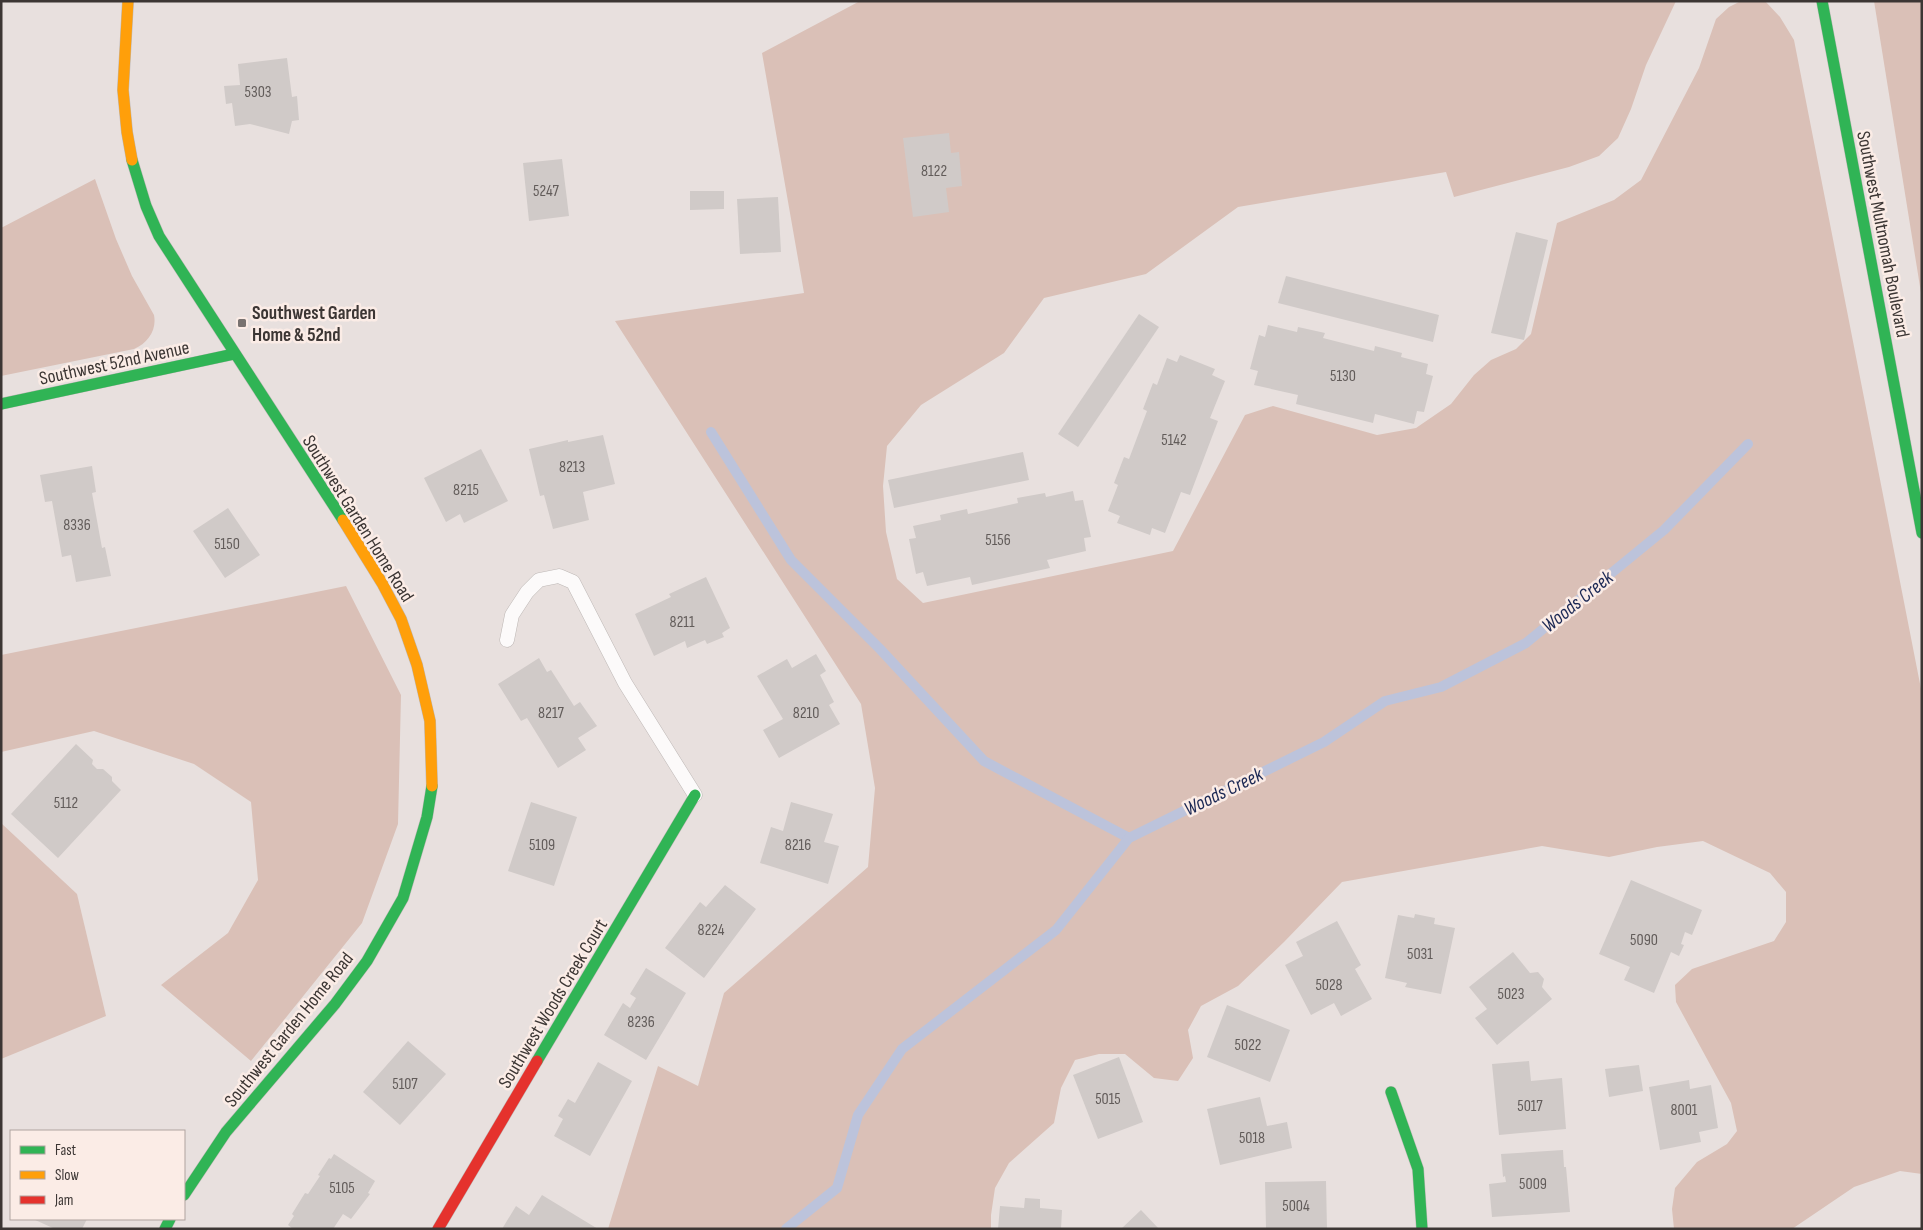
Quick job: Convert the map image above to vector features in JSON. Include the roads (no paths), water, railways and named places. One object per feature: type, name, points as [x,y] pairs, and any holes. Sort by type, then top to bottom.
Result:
[{"type":"street","name":"Southwest Garden Home Road","points":[[128,1],[123,90],[127,132],[136,176],[159,236],[234,354],[338,511],[382,583],[401,619],[417,664],[430,722],[432,786],[427,817],[403,898],[367,961],[335,1004],[226,1132],[185,1194]]},
{"type":"street","name":"Southwest Multnomah Boulevard","points":[[1822,1],[1922,533]]},
{"type":"street","name":"Southwest 52nd Avenue","points":[[1,404],[234,354]]},
{"type":"street","name":"Southwest Woods Creek Court","points":[[438,1229],[696,795]]},
{"type":"street","points":[[1391,1092],[1418,1169],[1422,1229]]},
{"type":"lane","points":[[507,640],[512,616],[527,592],[539,580],[558,576],[573,582],[625,683],[696,795]]},
{"type":"waterway","points":[[711,432],[791,560],[880,649],[984,761],[1129,838]]},
{"type":"waterway","name":"Woods Creek","points":[[786,1229],[837,1188],[858,1115],[902,1049],[1056,930],[1129,838],[1324,742],[1385,701],[1441,687],[1526,643],[1664,530],[1748,444]]},
{"type":"place","name":"Southwest Garden Home & 52nd","points":[[242,323]]}]
